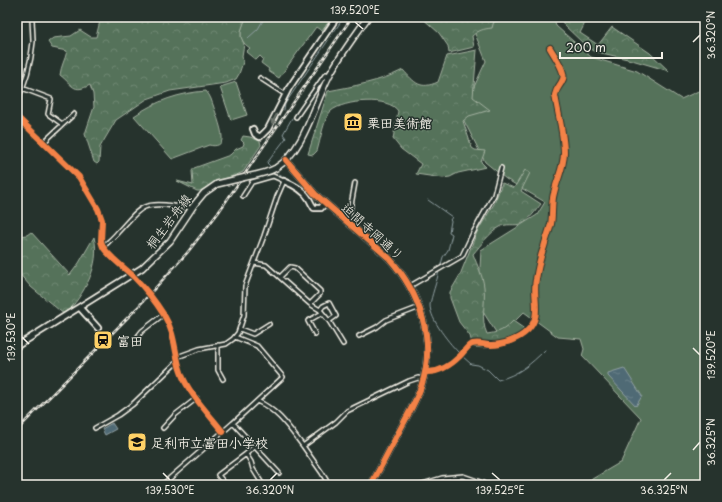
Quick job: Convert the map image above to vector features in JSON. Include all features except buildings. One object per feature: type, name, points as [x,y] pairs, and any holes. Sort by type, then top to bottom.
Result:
[{"type":"main road","points":[[286,160],[297,146],[330,75],[368,17]]},
{"type":"main road","name":"桐生岩舟線","points":[[17,346],[80,308],[149,263],[165,247],[200,197],[209,188],[220,183],[261,174],[272,170],[286,160]]},
{"type":"street","points":[[17,100],[29,66],[33,42],[32,17]]},
{"type":"street","points":[[253,129],[256,136],[260,137],[263,135],[272,122],[289,88],[337,17]]},
{"type":"street","points":[[425,372],[434,372],[448,366],[475,343],[497,344],[520,337],[527,332],[534,323],[537,310],[534,296],[535,284],[540,259],[550,230],[554,192],[558,183],[559,175],[563,168],[564,160],[562,137],[555,96],[556,90],[563,80],[564,73],[550,48]]},
{"type":"street","points":[[296,118],[325,75],[330,75]]},
{"type":"street","points":[[260,78],[283,93],[289,88]]},
{"type":"street","points":[[22,88],[51,99],[48,114],[62,124]]},
{"type":"street","points":[[44,142],[74,114]]},
{"type":"street","points":[[17,118],[79,176],[98,209],[102,220],[101,241],[103,247],[150,294],[164,314],[169,323],[174,339],[182,376],[223,432]]},
{"type":"street","name":"迫間寺岡通り","points":[[286,160],[305,183],[325,203],[389,258],[410,286],[420,307],[426,332],[427,352],[425,372],[413,406],[371,485]]},
{"type":"street","points":[[410,286],[462,256],[494,195],[501,168]]},
{"type":"street","points":[[243,196],[252,182],[273,176],[294,185],[308,197],[314,208],[320,208],[325,203]]},
{"type":"street","points":[[177,357],[199,349],[228,343],[236,337],[244,315],[244,290],[284,181]]},
{"type":"street","points":[[348,222],[355,183]]},
{"type":"street","points":[[103,247],[119,232],[136,211],[142,208],[151,205],[168,205],[192,208]]},
{"type":"street","points":[[254,263],[266,265],[321,312],[329,321],[343,344]]},
{"type":"street","points":[[280,277],[291,266],[295,268],[320,291],[320,294],[310,304]]},
{"type":"street","points":[[315,334],[308,321],[321,312],[323,306],[329,303],[336,316],[329,321]]},
{"type":"street","points":[[359,336],[386,320],[420,307]]},
{"type":"street","points":[[80,308],[98,328]]},
{"type":"street","points":[[138,336],[142,331],[164,314]]},
{"type":"street","points":[[240,329],[253,334],[269,324]]},
{"type":"street","points":[[162,485],[283,377],[257,346],[236,337]]},
{"type":"street","points":[[218,345],[218,370],[223,378]]},
{"type":"street","points":[[95,428],[118,415],[133,404],[178,361]]},
{"type":"street","points":[[304,446],[336,422],[347,411],[409,381],[418,378],[423,379]]},
{"type":"street","points":[[163,428],[175,415],[197,398]]},
{"type":"street","points":[[257,401],[267,405],[281,418],[304,446],[329,485]]},
{"type":"street","points":[[233,423],[279,473]]},
{"type":"street","points":[[226,485],[218,475],[254,447]]},
{"type":"street","points":[[246,454],[263,485]]},
{"type":"street","points":[[419,485],[442,478],[463,476],[483,483]]},
{"type":"green space","points":[[101,17],[246,17],[241,31],[241,37],[244,44],[242,56],[243,62],[239,74],[236,79],[226,83],[170,91],[147,99],[116,120],[100,147],[99,162],[97,164],[94,162],[85,134],[94,107],[93,94],[90,85],[80,89],[76,88],[60,75],[67,51],[52,48],[48,42],[53,38],[71,36],[80,30],[91,37],[96,37]]},
{"type":"green space","points":[[246,17],[332,17],[322,31],[316,27],[279,78],[268,71],[269,69],[261,63],[263,59],[260,56],[256,60],[246,52],[250,48],[241,38],[241,30]]},
{"type":"green space","points":[[421,17],[495,17],[492,28],[481,30],[472,36],[474,47],[449,53],[448,46],[439,33]]},
{"type":"green space","points":[[501,17],[554,17],[556,26],[591,57],[637,71],[681,99],[705,88],[705,485],[582,485],[621,462],[641,418],[582,356],[584,349],[581,339],[558,337],[524,312],[499,337],[478,304],[481,250],[537,215],[545,202],[506,179],[485,162],[461,115],[486,61],[473,29],[500,20]]},
{"type":"green space","points":[[560,17],[588,17],[580,33],[598,45],[612,27],[650,53],[669,71],[632,60],[593,51],[564,25]]},
{"type":"green space","points":[[477,50],[473,97],[490,110],[469,116],[463,121],[472,148],[475,150],[485,151],[481,162],[486,167],[443,178],[416,174],[421,164],[401,149],[393,139],[398,111],[393,106],[386,103],[366,101],[346,104],[331,111],[324,124],[317,151],[313,155],[308,154],[328,91],[376,81],[403,70],[418,84],[432,84],[438,82],[447,56]]},
{"type":"green space","points":[[236,82],[247,115],[231,120],[220,87]]},
{"type":"green space","points":[[206,91],[211,99],[222,133],[222,140],[218,145],[209,145],[172,159],[134,116],[159,102],[177,96]]},
{"type":"green space","points":[[243,136],[260,141],[261,145],[243,172],[220,180],[200,191],[177,181],[193,185],[192,171],[194,168],[230,155],[236,149],[243,146],[244,143],[241,140]]},
{"type":"green space","points":[[525,170],[530,173],[521,191],[541,204],[524,223],[519,225],[505,225],[492,232],[473,254],[483,283],[484,323],[487,334],[495,333],[507,327],[513,321],[526,330],[507,343],[496,347],[473,347],[470,336],[459,322],[450,298],[450,292],[460,275],[477,232],[494,204],[502,183],[514,188]]},
{"type":"green space","points":[[31,232],[70,275],[79,263],[94,237],[96,248],[93,269],[79,298],[65,315],[31,287],[17,271],[17,236],[27,235]]},
{"type":"water","points":[[624,368],[642,396],[636,406],[608,376],[608,373]]},
{"type":"water","points":[[112,423],[116,429],[105,435],[102,429]]},
{"type":"waterway","points":[[248,38],[258,29],[265,17]]},
{"type":"waterway","points":[[284,110],[285,104],[344,17]]},
{"type":"waterway","points":[[270,166],[267,163],[286,138],[283,134],[292,118]]},
{"type":"waterway","points":[[279,174],[283,176]]},
{"type":"waterway","points":[[290,179],[296,183]]},
{"type":"waterway","points":[[428,200],[452,217],[450,220],[449,232],[452,234],[448,250],[443,257],[440,268]]},
{"type":"waterway","points":[[439,271],[430,305],[431,311],[433,318],[441,331],[460,354]]},
{"type":"waterway","points":[[462,356],[471,364],[478,365],[488,370],[498,380],[512,375],[524,368],[545,350]]},
{"type":"waterway","points":[[109,485],[117,485]]},
{"type":"railway","points":[[17,430],[137,308],[187,253],[218,213],[352,17]]},
{"type":"cycle path","points":[[425,372],[439,370],[448,365],[472,344],[477,343],[496,345],[515,339],[524,334],[535,319],[536,279],[540,259],[551,224],[553,197],[563,163],[564,153],[562,131],[555,95],[562,82],[563,72],[550,48]]},
{"type":"cycle path","points":[[17,117],[79,177],[98,209],[102,220],[101,241],[103,247],[142,286],[164,315],[171,330],[184,380],[193,395],[223,432]]},
{"type":"cycle path","points":[[286,160],[315,194],[389,258],[409,286],[423,318],[427,352],[421,387],[371,485]]},
{"type":"place","name":"栗田美術館","points":[[353,122]]},
{"type":"place","name":"富田","points":[[103,340]]},
{"type":"place","name":"足利市立富田小学校","points":[[137,442]]}]
